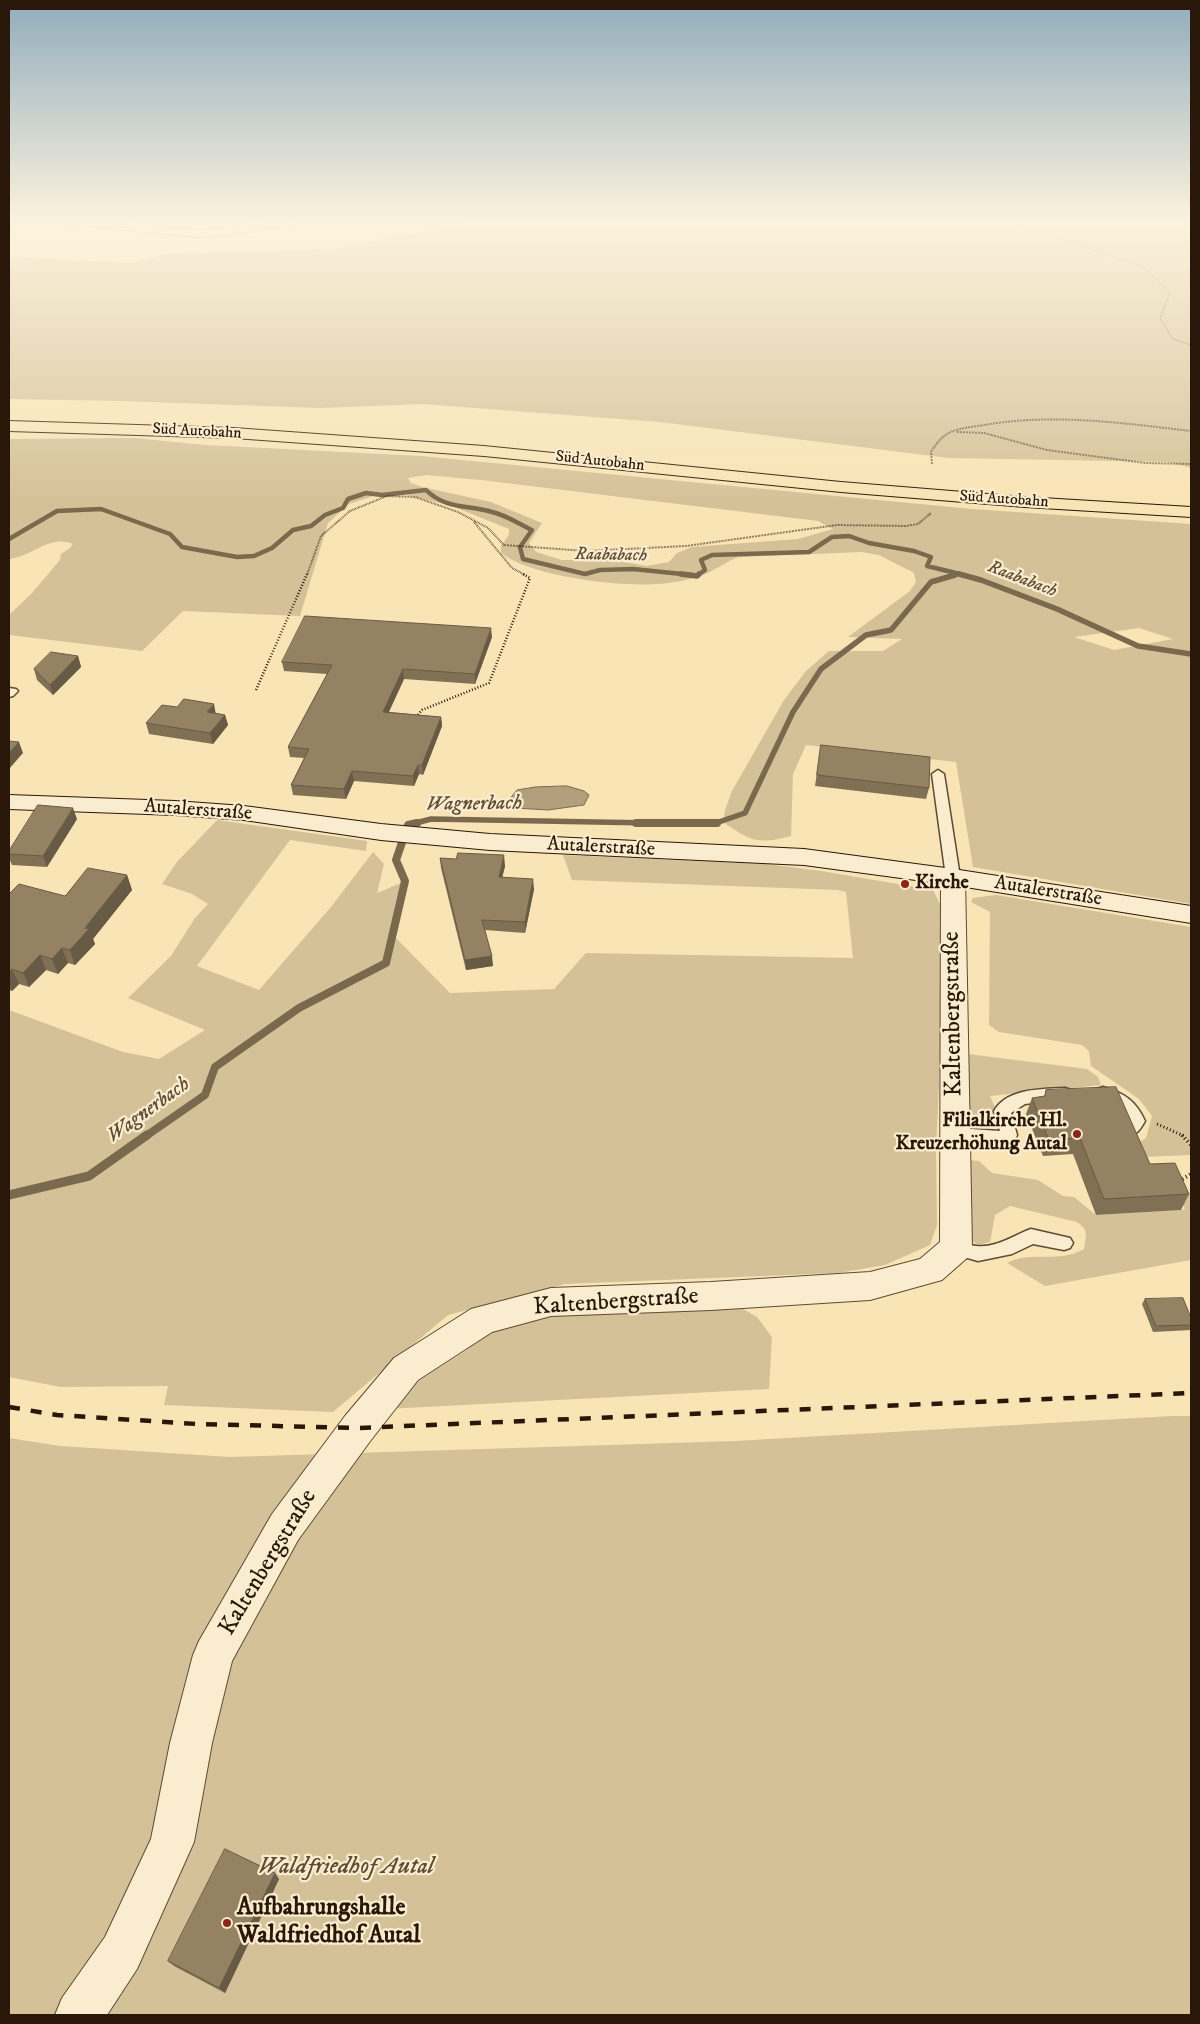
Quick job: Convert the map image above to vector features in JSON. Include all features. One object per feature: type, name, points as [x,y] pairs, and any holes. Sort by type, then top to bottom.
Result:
[{"type":"highway","name":"Süd Autobahn","points":[[9,412],[245,419],[498,437],[605,447]]},
{"type":"highway","name":"Süd Autobahn","points":[[9,426],[234,433],[484,451],[851,487],[1025,502],[1191,512]]},
{"type":"street","name":"Autalerstraße","points":[[9,802],[166,807],[244,813],[425,837],[544,845],[804,857],[953,877],[1191,915]]},
{"type":"street","name":"Kaltenbergstraße","points":[[79,2015],[122,1953],[172,1842],[191,1743],[213,1655],[284,1527],[358,1428],[406,1369],[483,1319],[551,1302],[711,1296],[870,1286],[930,1270],[956,1248],[953,877]]},
{"type":"lane","points":[[938,774],[953,877]]},
{"type":"lane","points":[[956,1134],[996,1139],[1008,1135],[1002,1111],[1008,1104],[1024,1097],[1100,1092],[1116,1096],[1131,1108],[1134,1126]]},
{"type":"lane","points":[[956,1248],[978,1254],[1012,1247],[1031,1236],[1064,1243]]},
{"type":"path","points":[[1161,315],[1160,318],[1173,339],[1191,346]]},
{"type":"path","points":[[932,464],[931,451],[938,441],[954,432],[994,422],[1053,419],[1098,421],[1191,431]]},
{"type":"path","points":[[954,432],[984,433],[1047,450],[1145,463],[1191,464]]},
{"type":"path","points":[[256,690],[307,575],[321,536],[350,511],[387,496],[415,497],[458,512],[488,528],[504,546],[586,551],[686,546],[837,525],[906,526],[918,524],[933,511]]},
{"type":"path","points":[[415,717],[422,710],[489,683],[530,578],[512,568],[473,520]]},
{"type":"path","points":[[1134,1126],[1151,1122],[1184,1136],[1190,1143]]},
{"type":"path","points":[[1179,1182],[1191,1174]]},
{"type":"green space","points":[[9,315],[1191,315],[1191,468],[1168,462],[949,458],[659,422],[422,404],[321,408],[9,399]]},
{"type":"green space","points":[[134,438],[206,445],[421,456],[972,509],[1191,524],[1191,904],[973,867],[956,762],[806,745],[793,774],[791,836],[762,841],[755,840],[723,822],[732,791],[784,700],[806,671],[829,651],[883,651],[902,639],[848,637],[910,591],[916,582],[914,573],[879,555],[862,552],[739,557],[701,576],[658,584],[611,583],[585,580],[536,569],[516,562],[501,553],[501,546],[509,535],[509,529],[452,506],[403,494],[377,495],[349,504],[328,523],[300,616],[183,611],[142,651],[9,635],[9,615],[32,593],[60,560],[61,554],[73,544],[56,542],[9,559],[9,439]],"holes":[[[426,475],[818,521],[833,529],[798,539],[692,547],[677,553],[669,562],[646,566],[613,560],[562,560],[536,552],[529,543],[542,523],[491,502],[422,487],[411,483],[408,478]],[[1139,628],[1173,639],[1114,650],[1074,637]]]},
{"type":"green space","points":[[217,820],[367,841],[366,851],[290,840],[197,966],[259,990],[331,907],[373,852],[384,864],[377,893],[401,883],[394,936],[450,993],[554,989],[586,953],[853,958],[846,892],[838,890],[572,880],[563,855],[766,864],[821,871],[933,890],[941,906],[940,1062],[936,1149],[937,1225],[930,1245],[885,1265],[838,1273],[565,1284],[448,1315],[333,1412],[164,1405],[168,1386],[61,1387],[9,1377],[9,1010],[123,1052],[159,1059],[205,1030],[128,998],[171,956],[195,918],[208,904],[192,894],[162,884],[177,862]]},
{"type":"green space","points":[[996,895],[1191,927],[1191,1155],[1142,1157],[1135,1145],[1146,1138],[1152,1116],[1139,1099],[1091,1066],[1089,1051],[1082,1045],[999,1032],[989,1025],[990,912],[971,902],[973,898]]},
{"type":"green space","points":[[968,1054],[1087,1069],[1098,1077],[1101,1085],[990,1096],[997,1112],[990,1118],[974,1118],[969,1111]]},
{"type":"green space","points":[[969,1160],[979,1161],[992,1173],[1038,1180],[1063,1196],[1074,1197],[1096,1215],[1181,1210],[1185,1209],[1177,1195],[1191,1194],[1191,1260],[1045,1286],[1007,1263],[1026,1257],[1064,1256],[1084,1249],[1085,1230],[1077,1222],[1010,1206],[995,1215],[990,1242],[979,1245],[970,1240]]},
{"type":"green space","points":[[738,1306],[757,1317],[772,1337],[769,1389],[386,1409],[420,1380],[467,1350],[479,1335],[526,1318]]},
{"type":"green space","name":"Waldfriedhof Autal","points":[[1191,1416],[1191,2015],[9,2015],[9,1438],[60,1446],[230,1457],[735,1441]]},
{"type":"shaded area","points":[[567,786],[584,791],[589,795],[584,805],[548,810],[514,808],[508,801],[517,790],[535,787]]},
{"type":"building","points":[[305,616],[491,628],[475,674],[403,669],[383,712],[441,717],[422,765],[418,765],[413,776],[352,771],[344,789],[291,785],[309,749],[288,747],[332,665],[282,662]]},
{"type":"building","points":[[51,652],[78,656],[50,685],[34,669]]},
{"type":"building","points":[[184,699],[214,704],[207,712],[225,715],[210,733],[146,723],[162,705],[177,707]]},
{"type":"building","points":[[9,741],[19,742],[9,753]]},
{"type":"building","points":[[821,745],[930,757],[929,788],[817,775]]},
{"type":"building","points":[[38,805],[73,808],[43,856],[9,854],[9,851]]},
{"type":"building","points":[[458,853],[504,855],[499,877],[533,879],[525,922],[482,920],[492,956],[465,960],[440,858],[456,859]]},
{"type":"building","points":[[88,868],[127,875],[85,928],[89,929],[70,950],[62,948],[52,959],[40,955],[23,973],[12,969],[9,973],[9,894],[19,884],[65,896]]},
{"type":"building","points":[[1116,1087],[1150,1164],[1175,1163],[1189,1194],[1104,1199],[1080,1138],[1049,1140],[1032,1098],[1045,1096],[1046,1090]]},
{"type":"building","points":[[1183,1298],[1191,1318],[1191,1325],[1156,1326],[1145,1299]]},
{"type":"building","name":"Aufbahrungshalle Waldfriedhof Autal","points":[[225,1849],[275,1873],[219,1988],[168,1961]]},
{"type":"waterway","name":"Raababach","points":[[9,539],[57,511],[101,509],[170,534],[182,547],[237,557],[254,556],[272,548],[293,530],[311,526],[325,515],[343,508],[348,499],[366,493],[382,495],[426,490],[441,500],[457,506],[497,513],[532,530],[520,547],[523,559],[585,574],[600,570],[633,569],[692,575]]},
{"type":"waterway","name":"Raababach","points":[[698,575],[705,570],[701,560],[712,555],[809,552],[832,537],[849,536],[869,543],[914,551],[931,557],[927,566],[964,575]]},
{"type":"waterway","name":"Raababach","points":[[681,574],[698,575]]},
{"type":"waterway","name":"Raababach","points":[[959,574],[981,580],[1057,609],[1138,646],[1191,654]]},
{"type":"waterway","name":"Wagnerbach","points":[[716,823],[745,813],[793,712],[821,669],[866,635],[891,630],[931,582],[955,575]]},
{"type":"waterway","name":"Wagnerbach","points":[[412,824],[431,819],[651,823]]},
{"type":"waterway","name":"Wagnerbach","points":[[146,1136],[205,1095],[215,1067],[299,1008],[386,963],[405,881],[396,860],[408,825],[417,823]]},
{"type":"waterway","name":"Wagnerbach","points":[[636,823],[651,823]]},
{"type":"waterway","name":"Wagnerbach","points":[[651,823],[716,823]]},
{"type":"waterway","name":"Wagnerbach","points":[[651,823],[706,824]]},
{"type":"waterway","name":"Wagnerbach","points":[[9,1195],[89,1176],[147,1135]]},
{"type":"railway","points":[[9,1407],[57,1415],[197,1424],[358,1428],[1191,1393]]},
{"type":"place","name":"Kirche","points":[[905,884]]},
{"type":"place","name":"Filialkirche Hl. Kreuzerhöhung Autal","points":[[1077,1134]]},
{"type":"place","name":"Aufbahrungshalle Waldfriedhof Autal","points":[[227,1923]]}]
